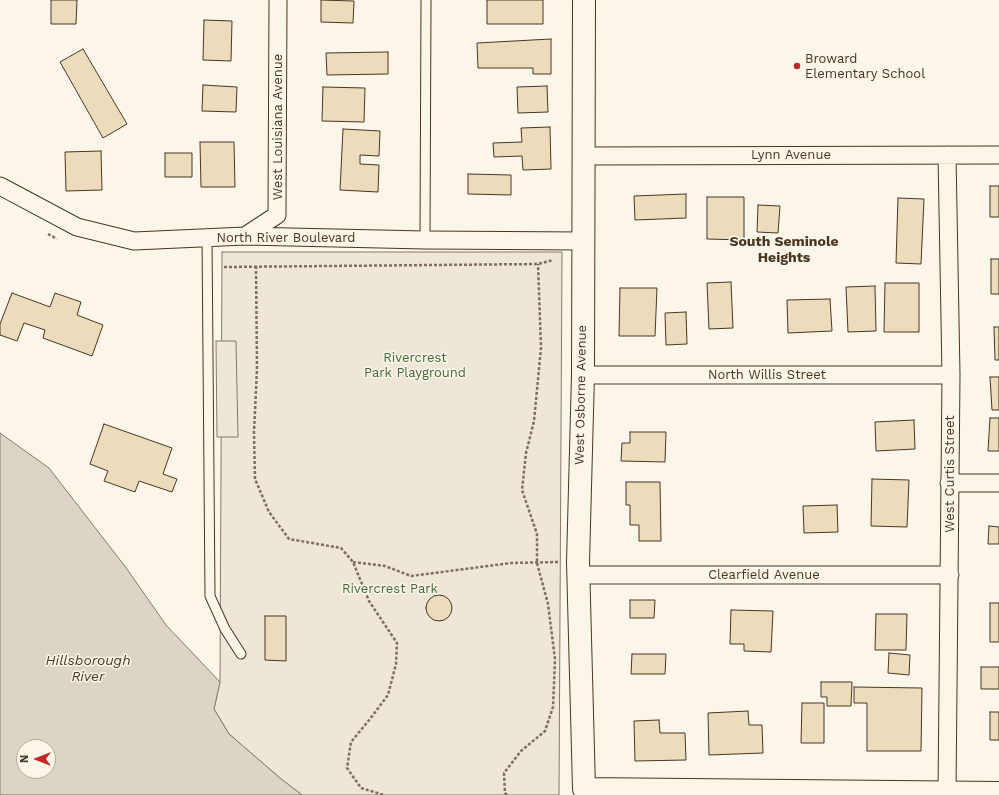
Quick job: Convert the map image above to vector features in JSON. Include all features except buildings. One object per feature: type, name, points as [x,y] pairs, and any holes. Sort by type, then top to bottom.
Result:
[{"type":"street","name":"West Louisiana Avenue","points":[[244,236],[277,215],[278,0]]},
{"type":"street","name":"West Osborne Avenue","points":[[584,0],[583,375],[571,569],[584,790],[947,793]]},
{"type":"street","name":"Lynn Avenue","points":[[583,156],[999,156]]},
{"type":"street","name":"West Curtis Street","points":[[947,156],[951,375],[947,793]]},
{"type":"street","name":"North River Boulevard","points":[[0,186],[77,227],[134,241],[244,236],[425,240],[583,241]]},
{"type":"street","name":"North Willis Street","points":[[583,375],[951,375]]},
{"type":"street","points":[[949,483],[999,483]]},
{"type":"street","name":"Clearfield Avenue","points":[[571,569],[950,575]]},
{"type":"street","points":[[947,793],[999,793]]},
{"type":"lane","points":[[425,240],[426,0]]},
{"type":"lane","points":[[207,238],[210,596],[224,629],[241,654]]},
{"type":"path","points":[[224,266],[538,264],[558,259]]},
{"type":"path","points":[[507,795],[505,793],[504,773],[521,751],[545,731],[553,707],[555,659],[548,604],[537,563],[537,534],[522,490],[526,453],[534,421],[541,348],[538,264]]},
{"type":"path","points":[[256,266],[257,369],[254,432],[255,479],[269,512],[289,539],[341,548],[353,562],[369,601],[396,643],[396,664],[388,694],[370,719],[350,742],[347,768],[361,788],[384,795]]},
{"type":"path","points":[[353,562],[385,566],[411,576],[511,563],[537,563],[571,569]]},
{"type":"green space","name":"Rivercrest Park","points":[[222,252],[562,252],[559,795],[302,795],[229,734],[214,709],[220,682]]},
{"type":"shaded area","points":[[216,341],[236,341],[238,437],[217,437]]},
{"type":"water","name":"Hillsborough River","points":[[0,433],[49,468],[127,569],[166,625],[220,682],[214,709],[229,734],[302,795],[0,795]]},
{"type":"place","name":"Broward Elementary School","points":[[797,66]]},
{"type":"district","name":"South Seminole Heights","points":[[784,250]]},
{"type":"park label","name":"Rivercrest Park Playground","points":[[415,366]]}]
